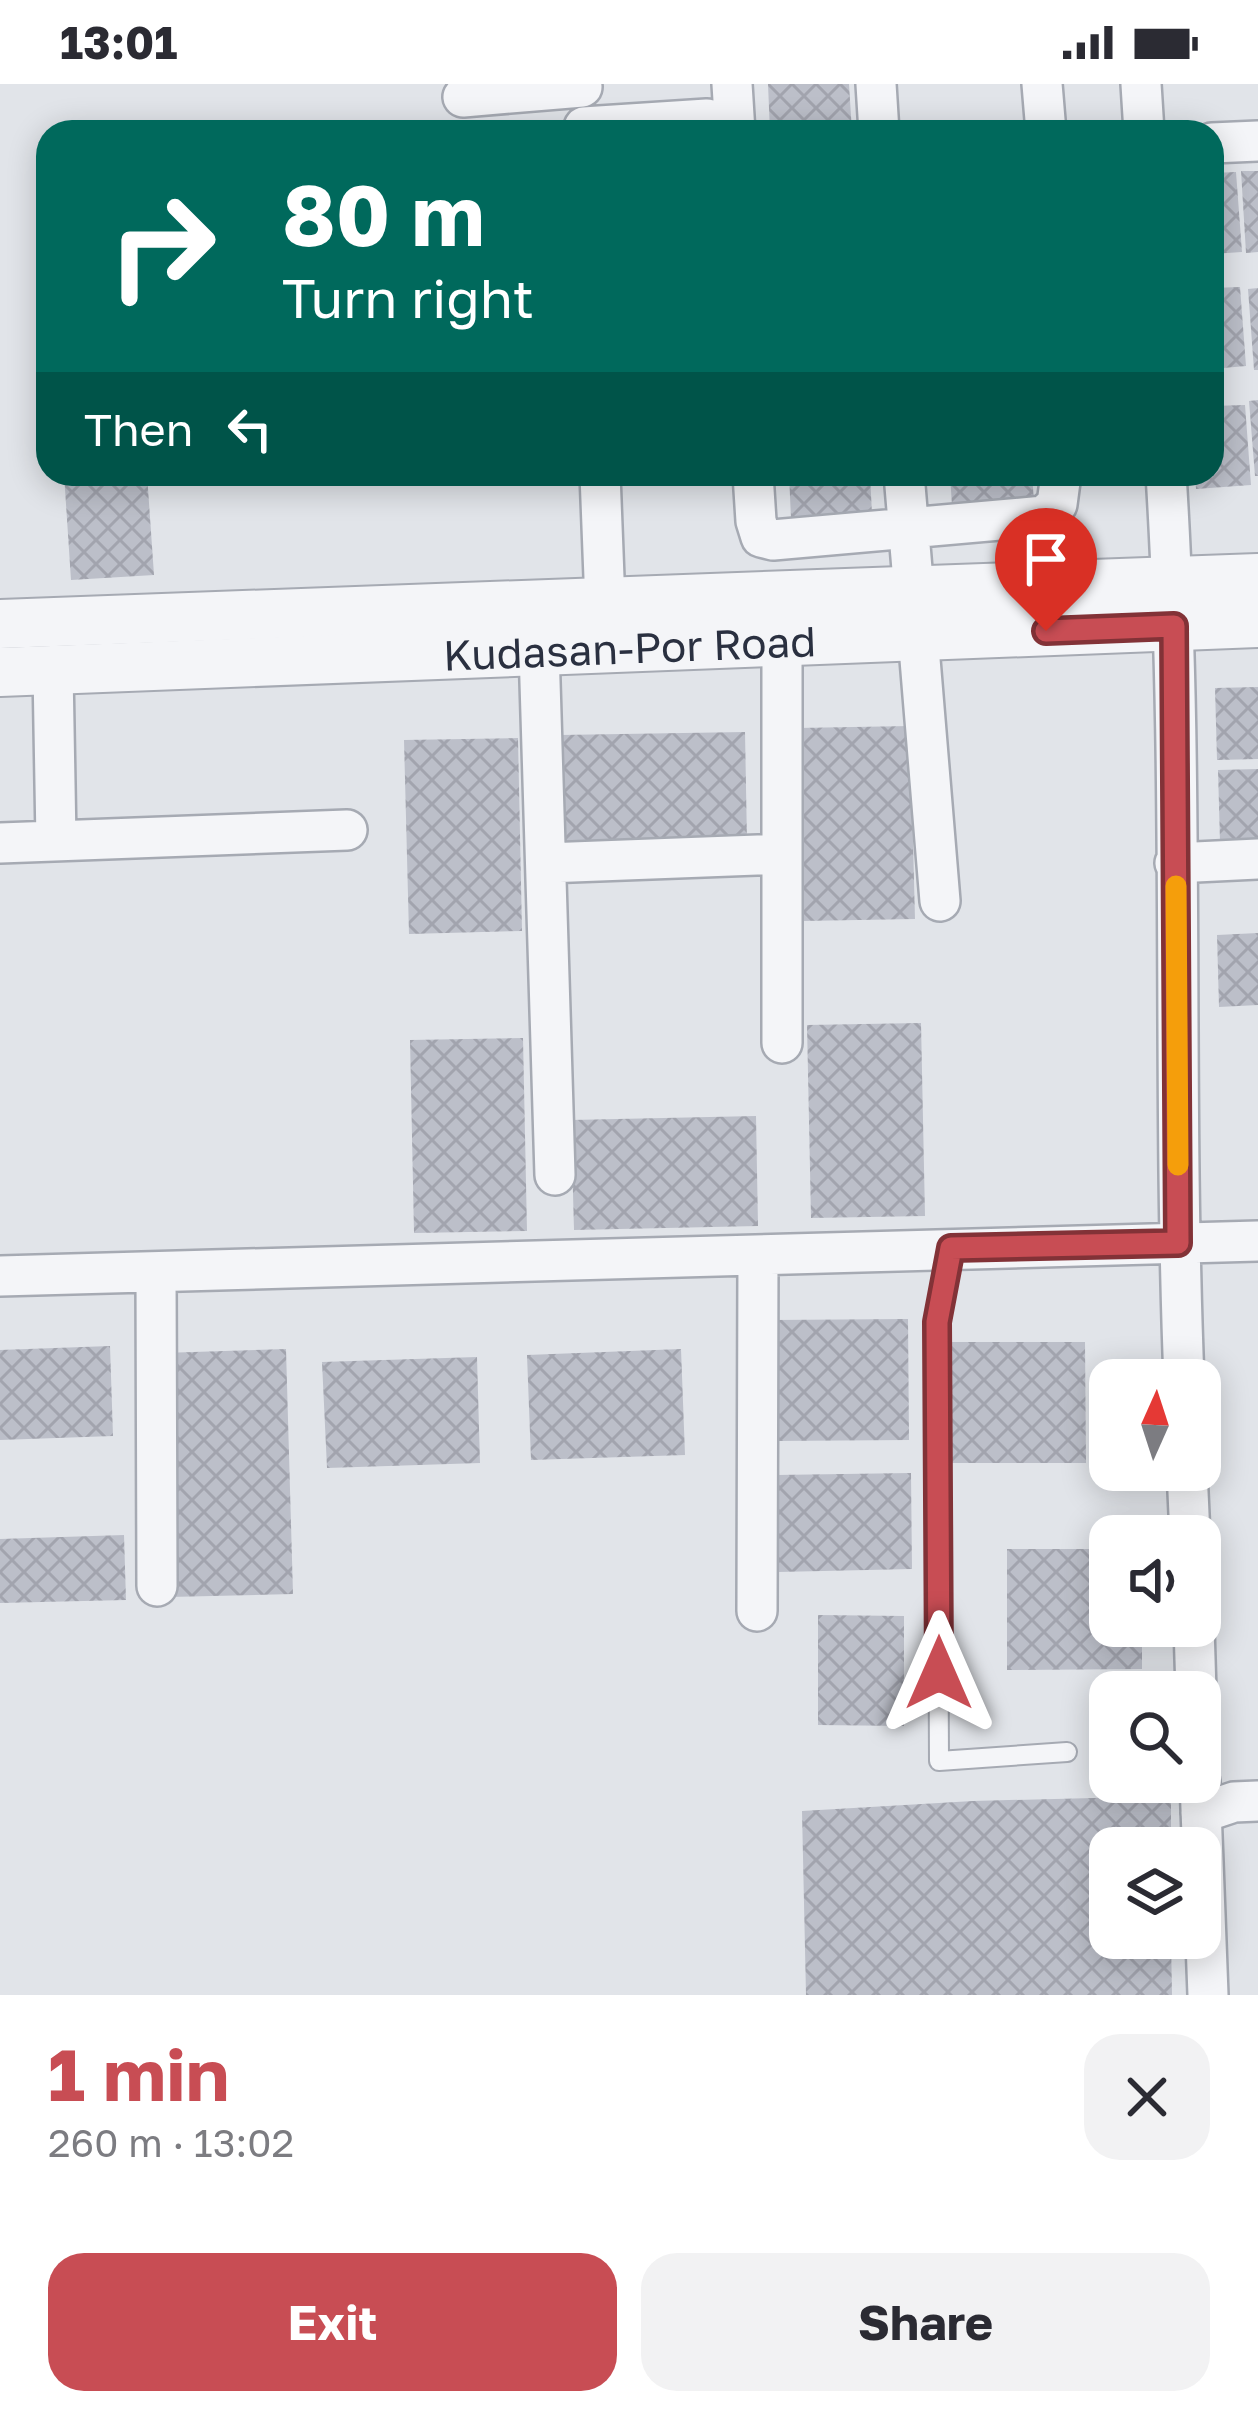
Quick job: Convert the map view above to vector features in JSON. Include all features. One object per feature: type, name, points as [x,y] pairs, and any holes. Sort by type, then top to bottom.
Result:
[{"type":"street","points":[[723,120],[732,84]]},
{"type":"street","points":[[876,84],[878,120]]},
{"type":"street","points":[[1042,84],[1045,120]]},
{"type":"street","points":[[1141,84],[1143,120]]},
{"type":"street","points":[[463,98],[582,86],[584,120]]},
{"type":"street","points":[[1224,142],[1258,141]]},
{"type":"street","points":[[600,486],[606,625]]},
{"type":"street","points":[[754,486],[761,537],[773,540],[1044,516],[1057,504],[1059,486]]},
{"type":"street","points":[[905,486],[940,901]]},
{"type":"street","points":[[1167,486],[1173,604],[1183,1359]]},
{"type":"street","name":"Kudasan-Por Road","points":[[0,624],[606,625],[916,614],[1173,604],[1258,578]]},
{"type":"street","name":"Kudasan-Por Road","points":[[1173,604],[1258,623]]},
{"type":"street","name":"Kudasan-Por Road","points":[[0,672],[539,649],[606,625],[782,640],[916,614]]},
{"type":"street","points":[[782,640],[782,1043]]},
{"type":"street","points":[[539,649],[555,1175]]},
{"type":"street","points":[[53,670],[56,841]]},
{"type":"street","points":[[0,843],[347,830]]},
{"type":"street","points":[[546,863],[782,854]]},
{"type":"street","points":[[1175,862],[1258,859]]},
{"type":"street","points":[[0,1276],[1258,1241]]},
{"type":"street","points":[[757,1611],[758,1255]]},
{"type":"street","points":[[156,1272],[157,1586]]},
{"type":"street","points":[[1221,1800],[1258,1802]]},
{"type":"street","points":[[1201,1803],[1208,1995]]},
{"type":"lane","points":[[951,1248],[937,1322],[939,1761],[1067,1752]]},
{"type":"building","points":[[768,84],[849,84],[851,120],[770,120]]},
{"type":"building","points":[[1241,171],[1258,171],[1258,252],[1246,253]]},
{"type":"building","points":[[1224,172],[1236,172],[1242,252],[1224,253]]},
{"type":"building","points":[[1240,287],[1246,366],[1224,368],[1224,288]]},
{"type":"building","points":[[1258,288],[1258,370],[1254,370],[1248,289]]},
{"type":"building","points":[[1258,400],[1258,476],[1255,476],[1249,401]]},
{"type":"building","points":[[1245,405],[1251,485],[1196,489],[1224,486],[1224,406]]},
{"type":"building","points":[[65,486],[148,486],[154,575],[71,580]]},
{"type":"building","points":[[790,486],[871,486],[872,514],[791,518]]},
{"type":"building","points":[[951,486],[1033,486],[1034,502],[952,506]]},
{"type":"building","points":[[1258,687],[1258,759],[1217,760],[1215,688]]},
{"type":"building","points":[[910,726],[915,919],[802,921],[797,728]]},
{"type":"building","points":[[745,732],[747,842],[562,846],[560,735]]},
{"type":"building","points":[[518,738],[522,931],[409,934],[404,740]]},
{"type":"building","points":[[1258,769],[1258,841],[1220,842],[1218,770]]},
{"type":"building","points":[[1258,933],[1258,1005],[1219,1007],[1217,935]]},
{"type":"building","points":[[921,1023],[925,1216],[811,1218],[807,1025]]},
{"type":"building","points":[[523,1038],[527,1231],[414,1233],[410,1040]]},
{"type":"building","points":[[756,1116],[758,1226],[574,1230],[571,1120]]},
{"type":"building","points":[[908,1319],[909,1440],[774,1441],[773,1320]]},
{"type":"building","points":[[950,1342],[1085,1342],[1086,1463],[951,1463]]},
{"type":"building","points":[[110,1346],[113,1436],[0,1440],[0,1350]]},
{"type":"building","points":[[286,1349],[293,1594],[169,1597],[162,1353]]},
{"type":"building","points":[[681,1349],[685,1455],[531,1460],[527,1355]]},
{"type":"building","points":[[477,1357],[480,1463],[327,1468],[322,1362]]},
{"type":"building","points":[[911,1473],[912,1569],[778,1572],[776,1475]]},
{"type":"building","points":[[124,1535],[126,1600],[0,1603],[0,1539]]},
{"type":"building","points":[[1007,1549],[1089,1549],[1089,1647],[1142,1647],[1142,1669],[1007,1670]]},
{"type":"building","points":[[818,1615],[904,1616],[904,1726],[818,1725]]},
{"type":"building","points":[[1089,1798],[1089,1803],[1171,1803],[1171,1827],[1089,1827],[1089,1959],[1171,1959],[1172,1995],[806,1995],[802,1811]]},
{"type":"slow traffic","points":[[1176,886],[1178,1165]]},
{"type":"route","points":[[939,1673],[937,1322],[951,1248],[1178,1243],[1174,626],[1046,631]]}]
